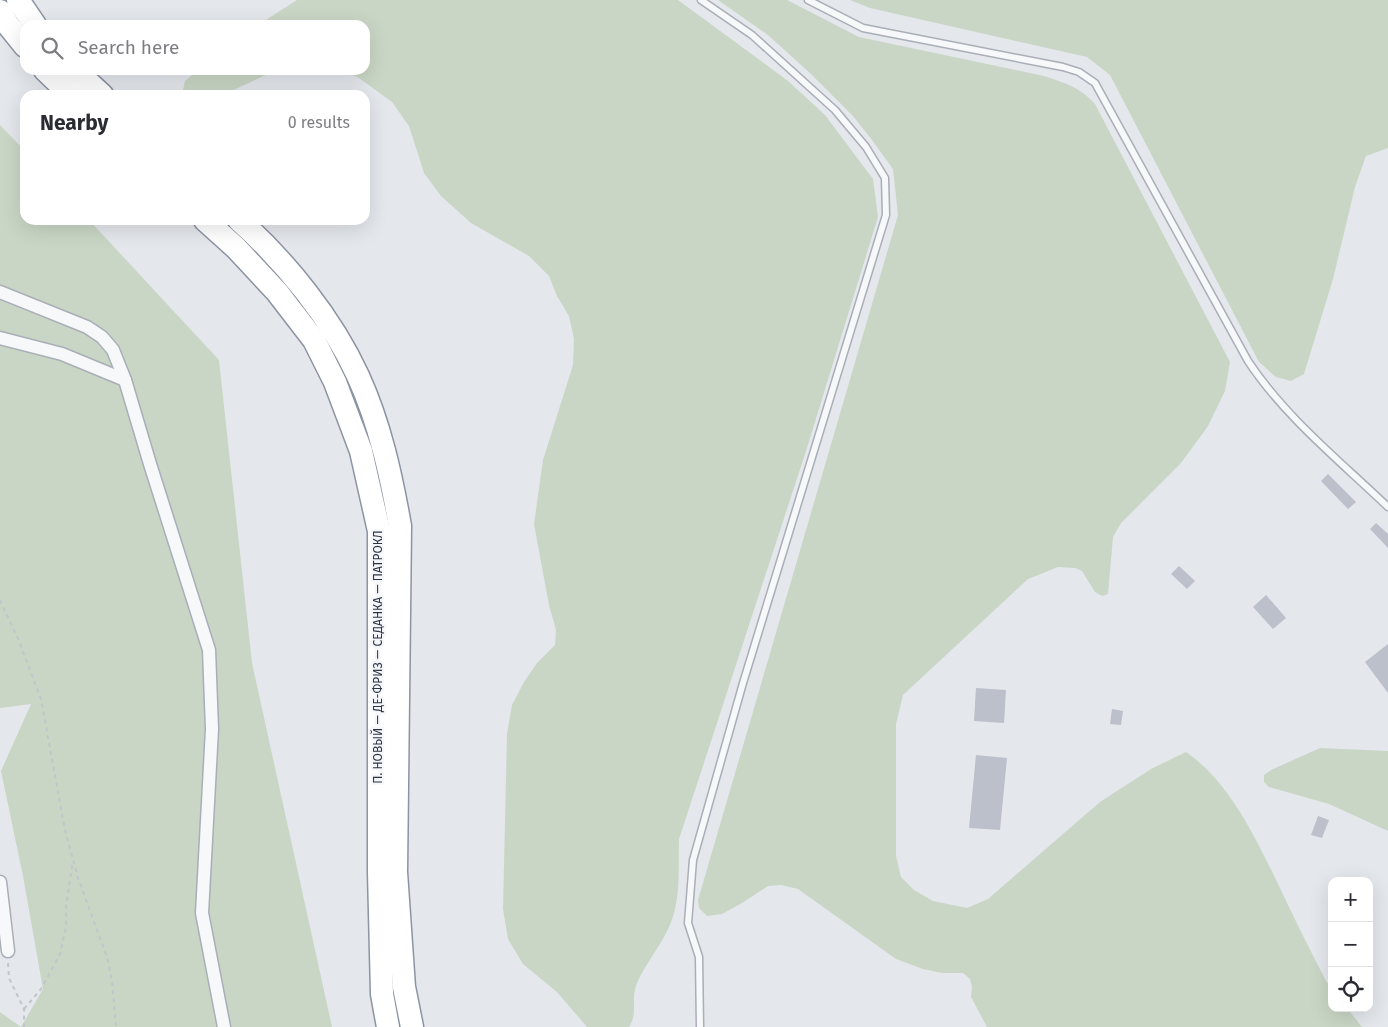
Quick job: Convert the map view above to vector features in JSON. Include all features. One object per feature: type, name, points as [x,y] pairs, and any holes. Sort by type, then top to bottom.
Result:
[{"type":"highway","points":[[18,0],[32,20]]},
{"type":"highway","points":[[0,11],[20,40]]},
{"type":"highway","points":[[50,75],[66,90]]},
{"type":"highway","points":[[80,75],[97,90]]},
{"type":"highway","name":"П. НОВЫЙ — ДЕ-ФРИЗ — СЕДАНКА — ПАТРОКЛ","points":[[211,225],[236,248],[277,292],[314,340],[335,382],[361,452],[379,531],[379,872],[382,994],[388,1027]]},
{"type":"highway","name":"П. НОВЫЙ — ДЕ-ФРИЗ — СЕДАНКА — ПАТРОКЛ","points":[[245,225],[292,276],[334,330],[358,376],[376,425],[390,473],[400,526],[396,872],[404,987],[412,1027]]},
{"type":"street","points":[[0,292],[87,327],[102,337],[113,350],[125,380],[209,650],[212,729],[202,913],[224,1027]]},
{"type":"street","points":[[0,338],[62,354],[125,380]]},
{"type":"street","points":[[0,882],[8,951]]},
{"type":"lane","points":[[700,1027],[699,957],[688,923],[693,860],[743,683],[886,215],[885,178],[866,147],[835,110],[752,35],[701,0]]},
{"type":"lane","points":[[808,0],[863,28],[1063,67],[1079,72],[1095,83],[1248,362],[1264,386],[1388,507]]},
{"type":"path","points":[[0,600],[19,641],[41,699],[65,830],[73,860],[107,957],[112,981],[116,1027]]},
{"type":"path","points":[[24,1009],[41,989],[60,954],[66,927],[66,906],[73,860]]},
{"type":"path","points":[[8,951],[9,978],[24,1009],[24,1027]]},
{"type":"green space","points":[[297,0],[678,0],[788,81],[825,115],[873,179],[878,217],[807,448],[679,839],[678,887],[675,911],[666,933],[642,972],[636,986],[634,1012],[629,1027],[587,1027],[557,992],[523,964],[508,939],[503,909],[507,734],[512,705],[537,663],[555,645],[556,630],[549,605],[534,524],[543,460],[573,365],[574,339],[569,316],[557,296],[549,276],[529,256],[471,223],[441,196],[424,173],[409,126],[392,102],[353,75],[370,75],[370,20],[266,20]]},
{"type":"green space","points":[[718,0],[787,0],[859,37],[1044,76],[1065,83],[1084,93],[1095,104],[1230,362],[1225,391],[1208,426],[1181,463],[1121,523],[1113,537],[1108,594],[1102,596],[1095,592],[1082,571],[1075,568],[1058,567],[1028,579],[903,695],[896,724],[896,856],[901,877],[914,890],[933,901],[967,908],[988,899],[1100,802],[1151,769],[1186,752],[1202,764],[1216,779],[1229,795],[1251,831],[1328,984],[1328,1012],[1350,1012],[1362,1027],[987,1027],[971,997],[972,987],[970,979],[963,973],[942,973],[923,969],[896,959],[798,889],[781,885],[768,886],[722,914],[707,916],[699,908],[698,900],[898,215],[893,169],[853,116],[768,35]]},
{"type":"green space","points":[[850,0],[1388,0],[1388,148],[1366,156],[1355,187],[1333,279],[1304,374],[1291,381],[1276,377],[1259,362],[1110,75],[1087,57],[870,8]]},
{"type":"green space","points":[[192,75],[265,75],[234,90],[183,90],[185,81]]},
{"type":"green space","points":[[0,125],[20,146],[20,225],[94,225],[219,360],[252,663],[332,1027],[21,1027],[43,989],[23,876],[1,771],[31,704],[0,708]]},
{"type":"green space","points":[[1320,748],[1388,751],[1388,831],[1329,804],[1269,787],[1264,782],[1264,775],[1271,770]]},
{"type":"green space","points":[[0,1012],[21,1027],[0,1027]]},
{"type":"building","points":[[1328,474],[1356,502],[1348,509],[1321,481]]},
{"type":"building","points":[[1376,523],[1388,534],[1388,548],[1370,529]]},
{"type":"building","points":[[1179,566],[1195,581],[1187,589],[1171,574]]},
{"type":"building","points":[[1266,595],[1286,618],[1273,629],[1253,607]]},
{"type":"building","points":[[1388,644],[1388,693],[1365,662]]},
{"type":"building","points":[[976,688],[1006,690],[1004,723],[974,721]]},
{"type":"building","points":[[1112,709],[1123,711],[1121,725],[1110,724]]},
{"type":"building","points":[[976,755],[1007,758],[1000,830],[969,828]]},
{"type":"building","points":[[1318,816],[1329,820],[1322,838],[1311,835]]}]
